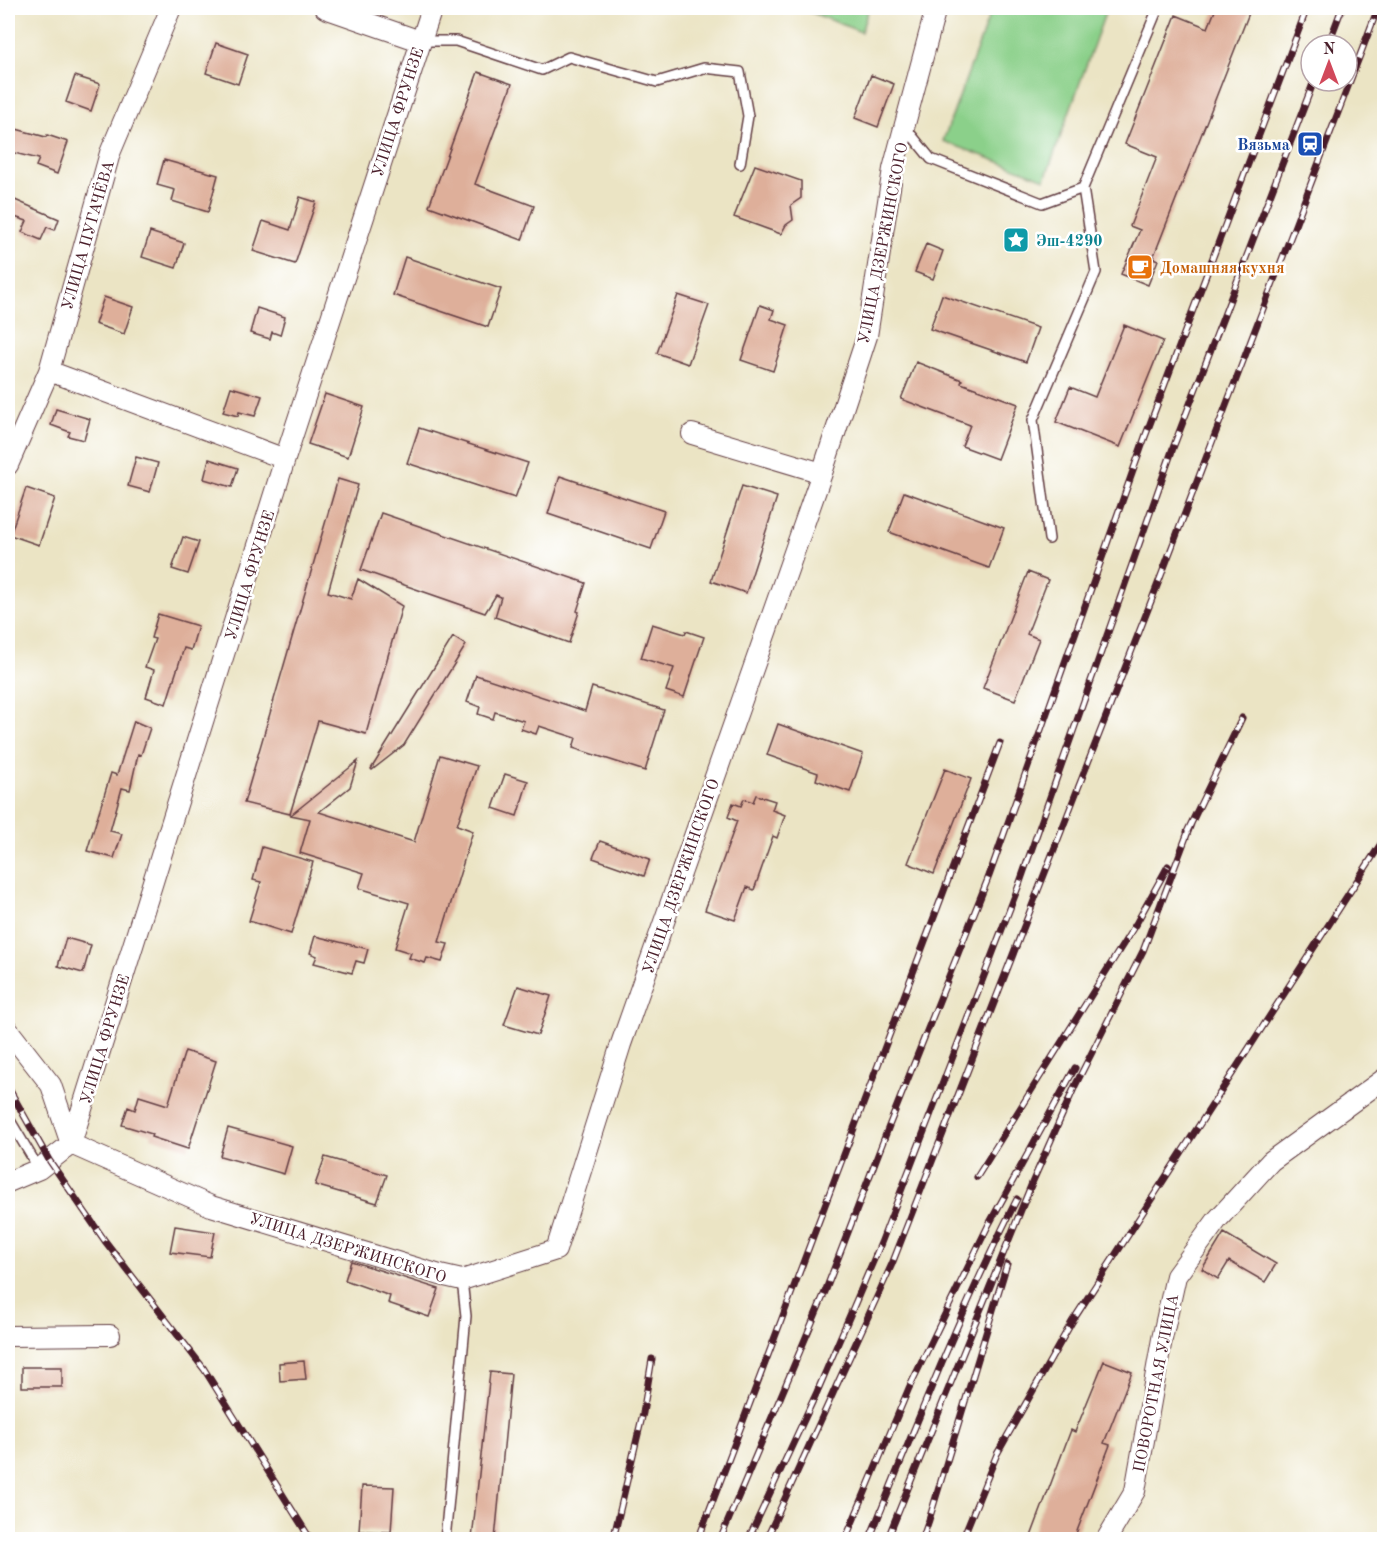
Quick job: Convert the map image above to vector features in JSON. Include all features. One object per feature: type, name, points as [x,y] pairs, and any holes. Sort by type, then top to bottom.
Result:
[{"type":"street","name":"УЛИЦА ПУГАЧЁВА","points":[[8,465],[49,371],[110,153],[171,8]]},
{"type":"street","points":[[326,8],[420,41]]},
{"type":"street","name":"УЛИЦА ФРУНЗЕ","points":[[70,1144],[285,459],[432,8]]},
{"type":"street","name":"УЛИЦА ДЗЕРЖИНСКОГО","points":[[70,1144],[211,1206],[462,1280],[556,1251],[621,1044],[822,473],[867,336],[893,169],[936,8]]},
{"type":"street","points":[[49,371],[285,459]]},
{"type":"street","points":[[692,434],[822,473]]},
{"type":"street","points":[[8,1030],[51,1085],[70,1144],[39,1169],[8,1182]]},
{"type":"street","name":"ПОВОРОТНАЯ УЛИЦА","points":[[1106,1539],[1135,1491],[1162,1339],[1176,1276],[1217,1220],[1271,1161],[1384,1079]]},
{"type":"street","points":[[8,1336],[110,1335]]},
{"type":"lane","points":[[1049,539],[1033,420],[1096,272],[1083,188],[1158,8]]},
{"type":"lane","points":[[420,41],[456,41],[542,70],[569,57],[657,82],[704,68],[740,72],[748,116],[740,164]]},
{"type":"lane","points":[[905,127],[931,159],[1042,203],[1083,188]]},
{"type":"lane","points":[[8,1117],[39,1169]]},
{"type":"lane","points":[[445,1539],[466,1316],[462,1280]]},
{"type":"green space","points":[[800,8],[869,8],[861,32]]},
{"type":"green space","points":[[992,8],[1107,8],[1045,179],[943,141]]},
{"type":"building","name":"Вязьма","points":[[1216,8],[1251,8],[1153,258],[1158,260],[1148,285],[1121,274],[1140,230],[1130,226],[1157,157],[1125,144],[1176,15],[1208,28]]},
{"type":"building","points":[[216,43],[248,54],[238,84],[206,73]]},
{"type":"building","points":[[478,72],[512,84],[475,184],[534,206],[522,240],[429,206]]},
{"type":"building","points":[[871,75],[894,84],[878,127],[855,118]]},
{"type":"building","points":[[75,76],[100,84],[91,111],[66,102]]},
{"type":"building","points":[[16,129],[68,142],[57,174],[36,166],[39,159],[10,152]]},
{"type":"building","points":[[164,160],[218,175],[208,212],[172,201],[175,190],[157,185]]},
{"type":"building","points":[[755,165],[801,181],[801,198],[791,205],[793,220],[786,225],[781,234],[734,217]]},
{"type":"building","points":[[8,197],[59,219],[55,230],[47,227],[41,240],[22,232],[27,221],[8,215]]},
{"type":"building","points":[[300,197],[316,202],[295,264],[253,251],[263,221],[290,230]]},
{"type":"building","points":[[150,232],[184,243],[176,268],[142,257]]},
{"type":"building","points":[[926,244],[943,251],[933,279],[915,272]]},
{"type":"building","points":[[405,257],[501,289],[488,327],[393,295]]},
{"type":"building","points":[[678,295],[709,305],[688,364],[657,353]]},
{"type":"building","points":[[942,295],[1038,328],[1026,362],[930,329]]},
{"type":"building","points":[[104,297],[133,307],[124,334],[95,324]]},
{"type":"building","points":[[760,305],[774,310],[771,319],[788,325],[773,371],[741,360]]},
{"type":"building","points":[[257,308],[285,317],[280,335],[272,332],[270,339],[250,333]]},
{"type":"building","points":[[1124,325],[1163,341],[1120,447],[1056,422],[1070,387],[1095,397]]},
{"type":"building","points":[[916,362],[962,380],[961,383],[1018,404],[997,459],[962,446],[970,425],[901,399]]},
{"type":"building","points":[[231,387],[262,396],[255,416],[239,412],[238,416],[223,412]]},
{"type":"building","points":[[325,394],[364,407],[348,457],[308,444]]},
{"type":"building","points":[[56,409],[90,419],[84,440],[68,436],[70,432],[51,425]]},
{"type":"building","points":[[419,428],[528,463],[515,498],[407,463]]},
{"type":"building","points":[[136,457],[158,463],[150,492],[128,486]]},
{"type":"building","points":[[209,459],[238,468],[232,487],[204,479]]},
{"type":"building","points":[[560,476],[664,511],[651,549],[548,514]]},
{"type":"building","points":[[338,479],[358,485],[328,592],[351,599],[358,579],[402,606],[366,734],[318,721],[290,814],[244,803]]},
{"type":"building","points":[[742,486],[777,497],[746,593],[711,581]]},
{"type":"building","points":[[26,488],[55,498],[39,545],[10,535]]},
{"type":"building","points":[[904,492],[1004,528],[989,568],[889,532]]},
{"type":"building","points":[[381,513],[586,583],[569,643],[495,617],[501,597],[496,595],[485,613],[361,570]]},
{"type":"building","points":[[183,537],[199,542],[188,574],[172,569]]},
{"type":"building","points":[[1028,572],[1048,580],[1027,634],[1039,639],[1015,700],[983,688]]},
{"type":"building","points":[[158,614],[198,626],[191,650],[184,648],[166,704],[146,697],[154,670],[145,667],[155,639],[151,638]]},
{"type":"building","points":[[652,624],[704,637],[684,697],[666,691],[674,668],[641,658]]},
{"type":"building","points":[[453,637],[466,645],[404,745],[372,770],[371,769]]},
{"type":"building","points":[[476,675],[585,711],[592,687],[664,710],[645,771],[573,748],[576,738],[539,726],[536,734],[521,729],[524,721],[495,712],[493,719],[478,714],[480,707],[467,702]]},
{"type":"building","points":[[134,721],[150,728],[141,755],[138,754],[130,790],[122,788],[110,831],[122,834],[114,858],[87,851],[111,773],[117,775]]},
{"type":"building","points":[[778,724],[863,754],[850,792],[816,780],[818,773],[767,755]]},
{"type":"building","points":[[440,755],[477,766],[457,825],[473,831],[439,942],[448,944],[442,962],[427,958],[425,963],[409,958],[411,953],[395,948],[409,903],[359,888],[364,873],[300,853],[310,819],[291,815],[358,761],[350,787],[319,812],[414,842]]},
{"type":"building","points":[[945,769],[971,779],[934,874],[908,863]]},
{"type":"building","points":[[505,774],[528,781],[517,816],[493,808]]},
{"type":"building","points":[[756,795],[775,801],[772,810],[785,815],[777,838],[773,836],[754,890],[747,887],[735,920],[705,910],[737,821],[728,817],[733,803],[741,806],[744,799],[753,802]]},
{"type":"building","points":[[600,841],[650,859],[644,876],[593,858]]},
{"type":"building","points":[[262,847],[313,862],[291,934],[249,921],[261,882],[253,880]]},
{"type":"building","points":[[315,936],[368,949],[364,963],[356,961],[352,973],[314,963],[317,956],[310,953]]},
{"type":"building","points":[[66,938],[91,945],[83,973],[58,966]]},
{"type":"building","points":[[518,986],[551,996],[538,1035],[504,1025]]},
{"type":"building","points":[[185,1051],[216,1061],[188,1149],[122,1125],[128,1107],[135,1110],[139,1096],[168,1105]]},
{"type":"building","points":[[228,1128],[292,1146],[284,1174],[220,1156]]},
{"type":"building","points":[[325,1157],[387,1175],[377,1203],[315,1185]]},
{"type":"building","points":[[175,1226],[215,1232],[210,1257],[170,1252]]},
{"type":"building","points":[[1224,1233],[1276,1264],[1265,1282],[1229,1261],[1218,1279],[1202,1269]]},
{"type":"building","points":[[351,1261],[439,1289],[429,1317],[388,1303],[390,1296],[345,1280]]},
{"type":"building","points":[[304,1361],[306,1379],[280,1381],[279,1363]]},
{"type":"building","points":[[1104,1361],[1132,1372],[1104,1443],[1110,1445],[1074,1539],[1030,1539],[1071,1430],[1075,1432]]},
{"type":"building","points":[[22,1367],[62,1367],[62,1387],[22,1387]]},
{"type":"building","points":[[490,1372],[511,1374],[495,1539],[472,1539]]},
{"type":"building","points":[[362,1486],[394,1487],[391,1532],[359,1531]]},
{"type":"railway","points":[[720,1540],[825,1292],[989,876],[1145,437],[1307,8]]},
{"type":"railway","points":[[1333,33],[1342,8]]},
{"type":"railway","points":[[766,1540],[892,1264],[1159,581],[1378,8]]},
{"type":"railway","points":[[748,1540],[817,1392],[881,1243],[1019,885],[1173,448],[1309,93]]},
{"type":"railway","points":[[1187,832],[1242,718]]},
{"type":"railway","points":[[698,1540],[1000,743]]},
{"type":"railway","points":[[887,1540],[1032,1183],[1075,1086],[1143,951],[1191,824]]},
{"type":"railway","points":[[962,1540],[997,1454],[1072,1322],[1384,839]]},
{"type":"railway","points":[[977,1177],[1137,922],[1168,866]]},
{"type":"railway","points":[[845,1540],[909,1388],[988,1226],[1075,1068]]},
{"type":"railway","points":[[8,1087],[49,1160],[105,1241],[204,1369],[311,1540]]},
{"type":"railway","points":[[869,1540],[958,1325],[1017,1199]]},
{"type":"railway","points":[[922,1540],[1007,1264]]},
{"type":"railway","points":[[613,1540],[643,1413],[652,1359]]},
{"type":"place","name":"Вязьма","points":[[1310,144]]},
{"type":"place","name":"Эш-4290","points":[[1016,240]]},
{"type":"place","name":"Домашняя кухня","points":[[1140,267]]}]
